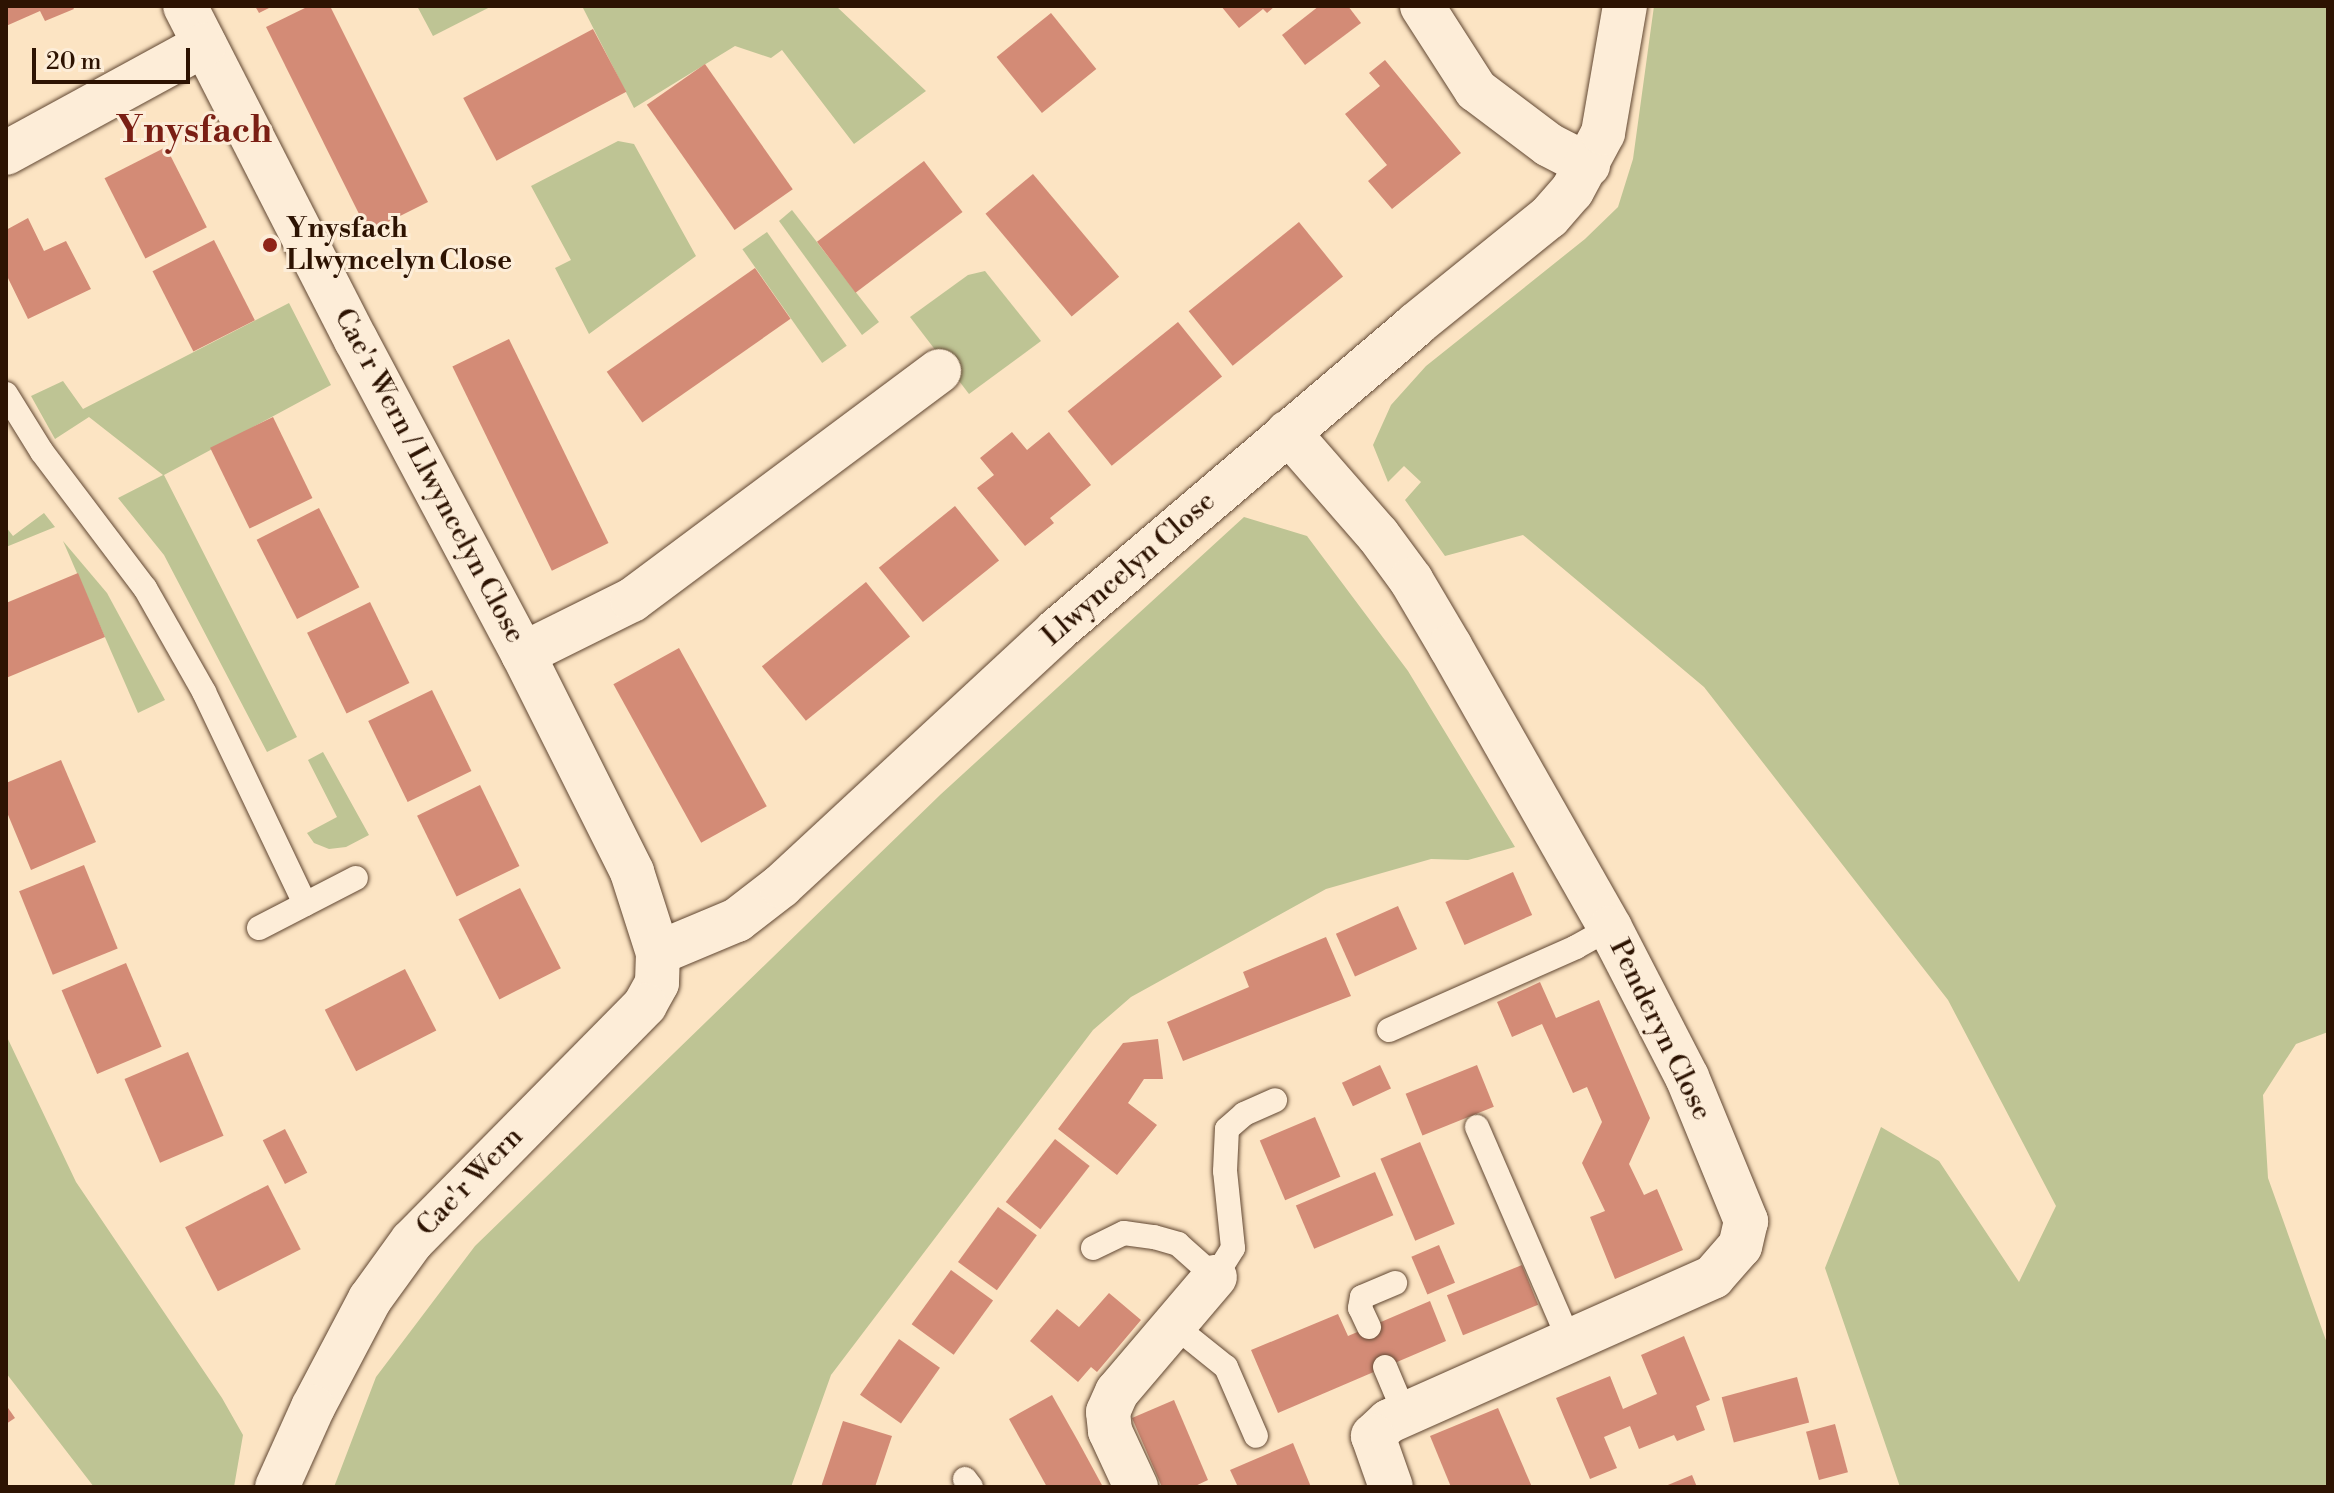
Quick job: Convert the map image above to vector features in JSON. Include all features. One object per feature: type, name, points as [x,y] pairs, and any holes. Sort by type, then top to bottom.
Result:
[{"type":"street","name":"Cae'r Wern / Llwyncelyn Close","points":[[185,6],[356,340],[523,654],[632,872],[658,953]]},
{"type":"street","points":[[1422,6],[1476,90],[1549,145],[1588,165]]},
{"type":"street","name":"Llwyncelyn Close","points":[[658,953],[737,920],[781,886],[1056,631],[1288,432],[1549,217],[1572,191],[1603,133],[1625,6]]},
{"type":"street","points":[[6,153],[204,45]]},
{"type":"street","points":[[523,654],[632,600],[939,371]]},
{"type":"street","name":"Penderyn Close","points":[[1288,432],[1378,535],[1411,580],[1610,928],[1687,1077],[1746,1221],[1740,1246],[1713,1277],[1404,1412],[1373,1436],[1391,1487]]},
{"type":"street","name":"Cae'r Wern","points":[[277,1487],[302,1431],[370,1299],[412,1241],[645,1005],[657,983],[658,953]]},
{"type":"street","points":[[1136,1487],[1110,1431],[1108,1412],[1117,1392],[1176,1327],[1215,1277]]},
{"type":"lane","points":[[6,394],[42,452],[145,588],[204,692],[305,904]]},
{"type":"lane","points":[[259,928],[356,878]]},
{"type":"lane","points":[[1389,1030],[1576,947],[1610,928]]},
{"type":"lane","points":[[1093,1248],[1124,1233],[1154,1237],[1178,1244],[1215,1277],[1233,1248],[1225,1171],[1227,1129],[1244,1114],[1275,1100]]},
{"type":"lane","points":[[1477,1127],[1569,1340]]},
{"type":"lane","points":[[1369,1327],[1360,1308],[1362,1297],[1395,1283]]},
{"type":"lane","points":[[1176,1327],[1226,1367],[1256,1436]]},
{"type":"lane","points":[[1385,1367],[1404,1412]]},
{"type":"green space","points":[[417,6],[492,6],[433,36]]},
{"type":"green space","points":[[582,6],[836,6],[926,91],[854,144],[782,50],[771,58],[735,46],[634,108]]},
{"type":"green space","points":[[1654,6],[2328,6],[2328,1032],[2296,1044],[2263,1095],[2268,1178],[2328,1346],[2328,1487],[1900,1487],[1825,1268],[1881,1127],[1939,1161],[2019,1282],[2056,1206],[1948,1000],[1704,687],[1523,535],[1445,556],[1405,500],[1421,482],[1404,466],[1388,482],[1373,445],[1391,405],[1426,366],[1585,239],[1618,207],[1633,159]]},
{"type":"green space","points":[[618,141],[634,144],[696,256],[589,334],[555,268],[571,260],[531,186]]},
{"type":"green space","points":[[792,210],[879,322],[862,335],[779,221]]},
{"type":"green space","points":[[767,232],[847,346],[822,363],[742,249]]},
{"type":"green space","points":[[985,271],[1041,341],[969,394],[910,317],[968,275]]},
{"type":"green space","points":[[289,303],[331,385],[164,475],[297,737],[267,752],[164,555],[118,498],[163,475],[89,417],[55,439],[31,396],[63,381],[83,409]]},
{"type":"green space","points":[[44,513],[55,527],[6,547],[6,527],[13,536]]},
{"type":"green space","points":[[1244,517],[1307,536],[1408,671],[1515,847],[1468,860],[1431,859],[1326,889],[1131,997],[1093,1030],[831,1375],[791,1487],[334,1487],[376,1377],[475,1246],[940,795]]},
{"type":"green space","points":[[63,541],[107,593],[165,700],[138,713]]},
{"type":"green space","points":[[323,752],[369,835],[346,847],[329,849],[314,843],[307,833],[337,817],[308,760]]},
{"type":"green space","points":[[6,1035],[76,1182],[222,1398],[243,1435],[234,1487],[94,1487],[6,1373]]},
{"type":"building","points":[[6,6],[72,6],[74,9],[45,21],[40,11],[6,26]]},
{"type":"building","points":[[255,6],[273,6],[259,13]]},
{"type":"building","points":[[309,6],[330,6],[428,202],[368,232],[266,27]]},
{"type":"building","points":[[1221,6],[1275,6],[1267,13],[1263,9],[1239,28]]},
{"type":"building","points":[[1319,6],[1348,6],[1361,23],[1305,65],[1282,35]]},
{"type":"building","points":[[1051,13],[1096,69],[1042,113],[997,57]]},
{"type":"building","points":[[593,29],[626,92],[497,161],[463,98]]},
{"type":"building","points":[[1385,60],[1461,153],[1392,209],[1368,181],[1387,165],[1345,114],[1380,86],[1369,73]]},
{"type":"building","points":[[705,64],[793,189],[735,230],[647,105]]},
{"type":"building","points":[[166,147],[207,227],[145,259],[105,178]]},
{"type":"building","points":[[924,161],[963,212],[855,293],[817,242]]},
{"type":"building","points":[[1033,174],[1119,277],[1072,317],[986,214]]},
{"type":"building","points":[[28,218],[44,251],[66,241],[91,289],[28,319],[6,274],[6,230]]},
{"type":"building","points":[[1299,222],[1343,276],[1233,366],[1189,311]]},
{"type":"building","points":[[214,240],[255,320],[193,352],[153,271]]},
{"type":"building","points":[[755,268],[791,319],[642,423],[607,372]]},
{"type":"building","points":[[1178,322],[1222,376],[1112,466],[1068,411]]},
{"type":"building","points":[[509,339],[609,543],[552,571],[452,367]]},
{"type":"building","points":[[273,417],[312,498],[250,529],[210,448]]},
{"type":"building","points":[[1012,432],[1027,450],[1049,432],[1091,485],[1050,518],[1054,523],[1025,546],[977,488],[994,475],[980,458]]},
{"type":"building","points":[[955,506],[999,560],[923,622],[879,568]]},
{"type":"building","points":[[319,508],[359,587],[297,619],[257,540]]},
{"type":"building","points":[[78,573],[105,637],[6,678],[6,603]]},
{"type":"building","points":[[866,582],[910,636],[806,721],[762,666]]},
{"type":"building","points":[[370,602],[409,683],[347,714],[307,633]]},
{"type":"building","points":[[679,648],[767,806],[701,843],[613,684]]},
{"type":"building","points":[[432,690],[471,771],[408,802],[368,721]]},
{"type":"building","points":[[61,760],[96,842],[31,870],[6,810],[6,783]]},
{"type":"building","points":[[480,785],[519,866],[457,897],[417,816]]},
{"type":"building","points":[[84,865],[118,948],[53,975],[19,891]]},
{"type":"building","points":[[1513,872],[1532,915],[1465,945],[1445,902]]},
{"type":"building","points":[[520,888],[561,968],[499,1000],[459,919]]},
{"type":"building","points":[[1398,906],[1417,949],[1355,977],[1336,934]]},
{"type":"building","points":[[1326,937],[1351,996],[1183,1061],[1167,1022],[1249,987],[1243,972]]},
{"type":"building","points":[[126,963],[162,1047],[97,1074],[62,990]]},
{"type":"building","points":[[405,969],[436,1030],[356,1071],[325,1010]]},
{"type":"building","points":[[1540,982],[1556,1018],[1599,1000],[1650,1118],[1629,1164],[1644,1195],[1657,1189],[1683,1250],[1615,1279],[1590,1217],[1605,1211],[1582,1163],[1602,1122],[1587,1087],[1573,1093],[1542,1024],[1512,1037],[1497,1002]]},
{"type":"building","points":[[1158,1039],[1163,1079],[1144,1079],[1128,1103],[1157,1125],[1117,1175],[1058,1129],[1123,1043]]},
{"type":"building","points":[[188,1052],[224,1136],[160,1163],[124,1079]]},
{"type":"building","points":[[1380,1065],[1391,1089],[1353,1106],[1342,1083]]},
{"type":"building","points":[[1477,1065],[1494,1107],[1422,1136],[1406,1094]]},
{"type":"building","points":[[1315,1117],[1340,1177],[1285,1200],[1260,1140]]},
{"type":"building","points":[[285,1129],[307,1173],[285,1184],[263,1140]]},
{"type":"building","points":[[1055,1139],[1090,1166],[1040,1229],[1006,1202]]},
{"type":"building","points":[[1420,1142],[1455,1224],[1415,1241],[1380,1159]]},
{"type":"building","points":[[1375,1172],[1393,1215],[1314,1249],[1296,1206]]},
{"type":"building","points":[[268,1185],[301,1249],[218,1291],[185,1227]]},
{"type":"building","points":[[998,1207],[1037,1235],[997,1290],[958,1262]]},
{"type":"building","points":[[1439,1245],[1455,1283],[1427,1294],[1411,1257]]},
{"type":"building","points":[[1522,1265],[1538,1305],[1463,1335],[1447,1295]]},
{"type":"building","points":[[951,1270],[993,1301],[954,1355],[912,1324]]},
{"type":"building","points":[[1109,1293],[1141,1320],[1097,1372],[1091,1367],[1078,1382],[1030,1341],[1057,1309],[1079,1327]]},
{"type":"building","points":[[1430,1301],[1446,1341],[1278,1413],[1251,1350],[1338,1314],[1348,1336]]},
{"type":"building","points":[[1684,1336],[1710,1400],[1696,1406],[1705,1430],[1677,1441],[1674,1435],[1639,1449],[1630,1426],[1604,1437],[1617,1468],[1590,1479],[1556,1398],[1610,1376],[1623,1409],[1657,1394],[1641,1355]]},
{"type":"building","points":[[899,1339],[940,1368],[901,1423],[860,1395]]},
{"type":"building","points":[[1797,1377],[1809,1422],[1734,1443],[1722,1397]]},
{"type":"building","points":[[1052,1395],[1103,1487],[1047,1487],[1009,1419]]},
{"type":"building","points":[[1174,1400],[1208,1480],[1193,1487],[1162,1487],[1132,1418]]},
{"type":"building","points":[[6,1405],[15,1418],[6,1424]]},
{"type":"building","points":[[1498,1408],[1532,1487],[1451,1487],[1430,1436]]},
{"type":"building","points":[[843,1421],[892,1436],[875,1487],[821,1487]]},
{"type":"building","points":[[1835,1424],[1848,1472],[1819,1480],[1806,1432]]},
{"type":"building","points":[[1293,1443],[1311,1487],[1238,1487],[1230,1470]]},
{"type":"building","points":[[1692,1475],[1697,1487],[1663,1487]]},
{"type":"place","name":"Ynysfach Llwyncelyn Close","points":[[270,245]]},
{"type":"district","name":"Ynysfach","points":[[194,132]]}]
